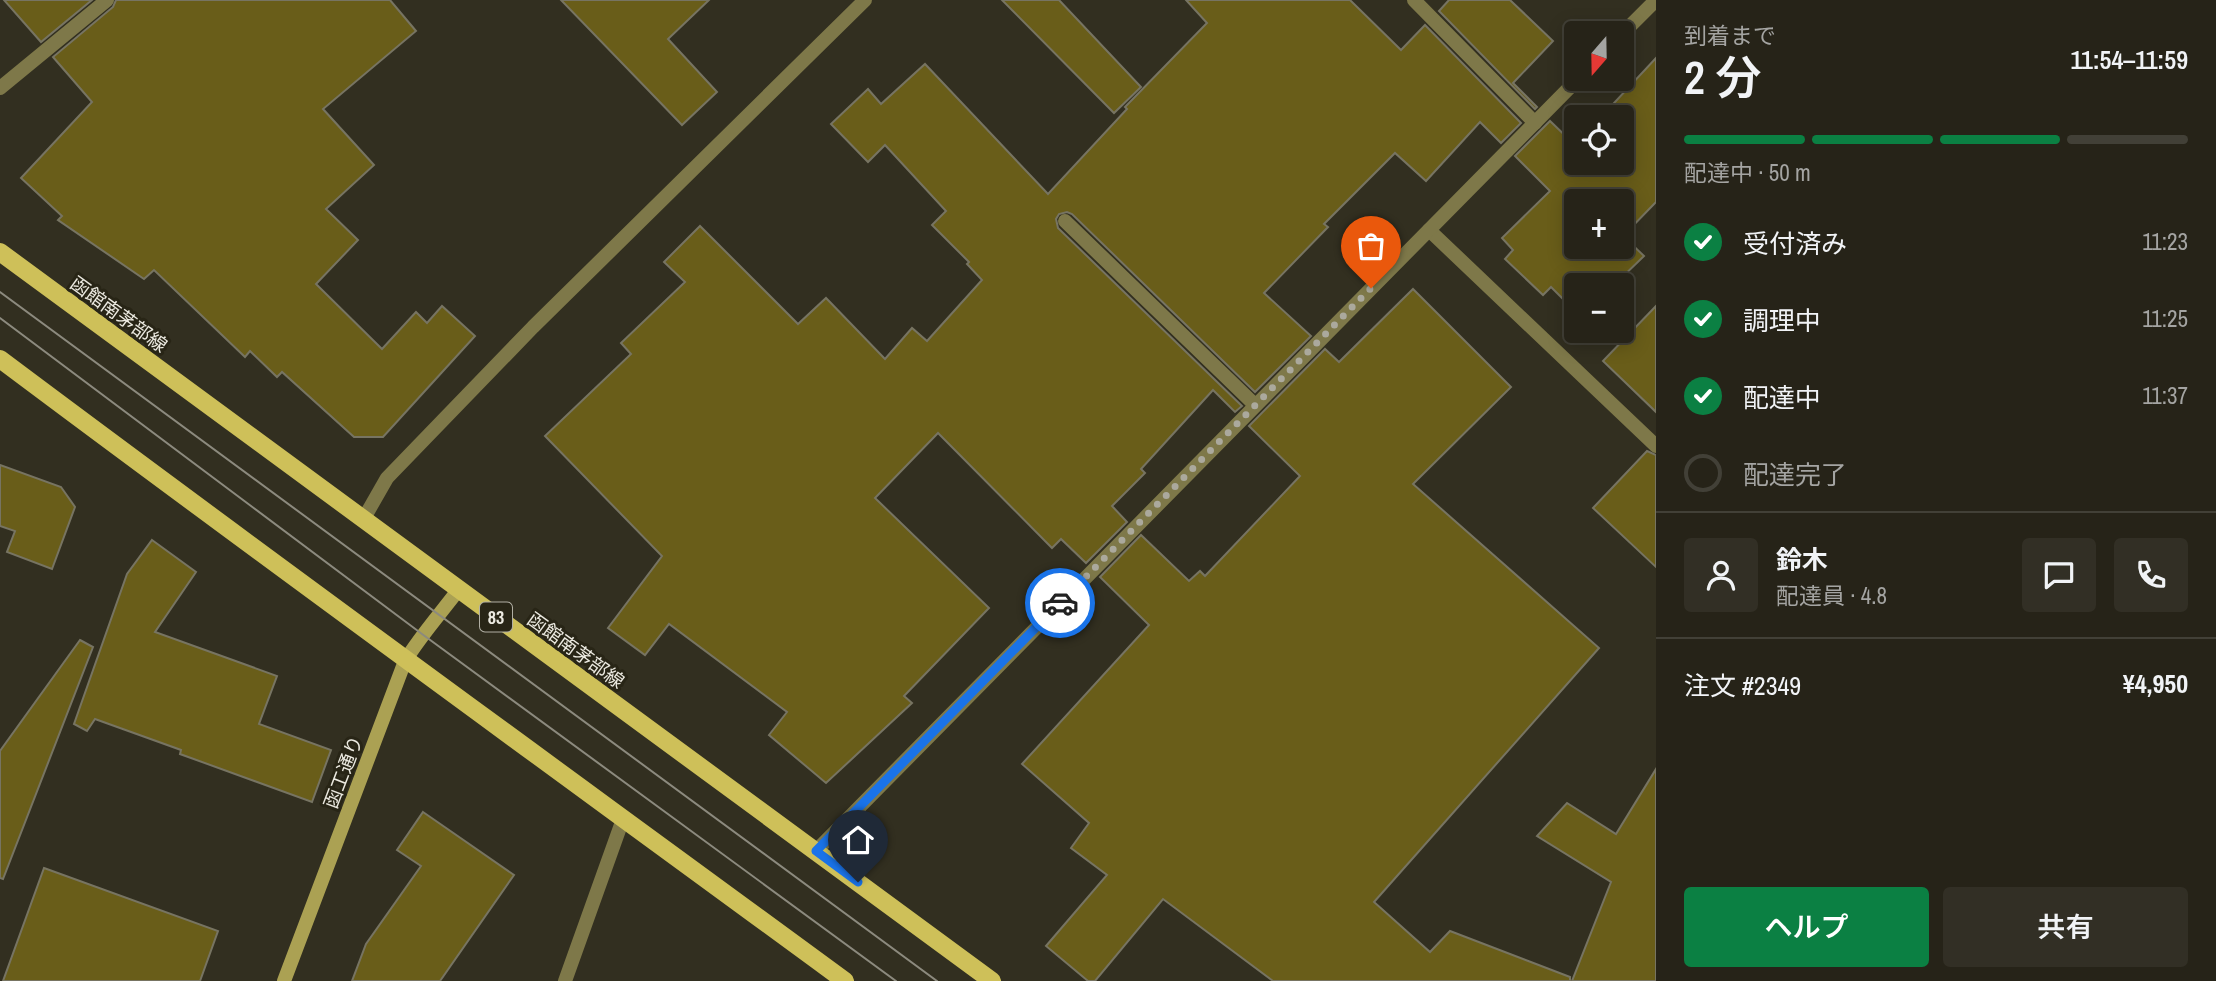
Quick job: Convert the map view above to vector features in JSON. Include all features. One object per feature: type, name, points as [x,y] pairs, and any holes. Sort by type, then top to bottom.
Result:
[{"type":"main road","name":"函館南茅部線","points":[[0,252],[992,981]]},
{"type":"main road","points":[[0,359],[405,661],[845,981]]},
{"type":"street","points":[[0,88],[107,0]]},
{"type":"street","points":[[363,520],[387,478],[533,327],[866,0]]},
{"type":"street","points":[[1415,0],[1535,123]]},
{"type":"street","points":[[1634,22],[1656,0]]},
{"type":"street","points":[[816,851],[1566,91]]},
{"type":"street","points":[[1065,221],[1255,405]]},
{"type":"street","points":[[1429,230],[1656,446]]},
{"type":"street","name":"函工通り","points":[[284,981],[405,661],[422,634],[459,589]]},
{"type":"street","points":[[565,981],[624,819]]},
{"type":"building","points":[[4,0],[92,0],[41,42]]},
{"type":"building","points":[[116,0],[390,0],[416,31],[323,109],[374,165],[326,209],[358,240],[316,284],[382,349],[416,312],[427,323],[442,306],[475,336],[383,437],[354,437],[282,372],[277,377],[250,351],[245,357],[154,270],[144,279],[58,220],[62,216],[21,178],[92,102],[53,57],[113,7]]},
{"type":"building","points":[[561,0],[709,0],[668,39],[717,92],[682,125]]},
{"type":"building","points":[[1002,0],[1059,0],[1141,87],[1114,113]]},
{"type":"building","points":[[1186,0],[1350,0],[1401,50],[1425,25],[1521,123],[1501,143],[1480,122],[1426,181],[1395,153],[1324,224],[1328,227],[1264,293],[1311,336],[1255,392],[1072,214],[1059,214],[1056,219],[1058,228],[1242,406],[1235,412],[1213,390],[1141,469],[1145,473],[1112,506],[1127,522],[1086,563],[1061,539],[1052,548],[938,433],[875,498],[989,608],[904,696],[912,703],[826,783],[769,735],[787,712],[669,624],[645,655],[608,628],[662,556],[545,436],[631,354],[621,343],[685,282],[664,262],[700,226],[798,324],[826,298],[885,359],[912,328],[927,341],[982,280],[967,264],[969,262],[932,225],[946,211],[885,145],[868,162],[831,124],[868,89],[881,104],[925,64],[1048,194],[1127,109],[1125,107],[1207,23]]},
{"type":"building","points":[[1449,0],[1510,0],[1553,41],[1513,83],[1537,107],[1535,109],[1439,11]]},
{"type":"building","points":[[1656,58],[1656,202],[1634,225],[1634,189],[1564,189],[1564,259],[1634,259],[1634,246],[1644,256],[1626,273],[1564,273],[1564,300],[1551,287],[1543,295],[1505,259],[1513,250],[1502,238],[1550,191],[1515,156],[1550,121],[1564,134],[1564,175],[1634,175],[1634,105],[1612,105],[1625,91],[1634,91],[1634,82]]},
{"type":"building","points":[[1413,289],[1511,387],[1413,484],[1599,648],[1374,902],[1430,952],[1450,931],[1570,977],[1570,981],[1273,981],[1163,899],[1095,981],[1088,981],[1046,946],[1107,875],[1071,848],[1089,823],[1022,764],[1149,625],[1100,577],[1141,535],[1189,581],[1200,571],[1205,576],[1300,476],[1249,426],[1325,349],[1339,362]]},
{"type":"building","points":[[1656,306],[1656,412],[1603,361],[1620,343],[1634,343],[1634,329]]},
{"type":"building","points":[[1647,451],[1656,455],[1656,567],[1593,508]]},
{"type":"building","points":[[0,465],[61,487],[75,507],[52,569],[7,552],[15,531],[0,526]]},
{"type":"building","points":[[152,540],[196,572],[155,632],[277,676],[259,724],[331,750],[312,802],[180,754],[181,750],[95,719],[87,731],[74,724],[127,574]]},
{"type":"building","points":[[80,640],[93,647],[3,879],[0,878],[0,751]]},
{"type":"building","points":[[1656,769],[1656,981],[1572,981],[1611,882],[1537,836],[1567,803],[1616,834]]},
{"type":"building","points":[[423,812],[514,875],[440,981],[352,981],[366,944],[421,866],[397,850]]},
{"type":"building","points":[[44,868],[218,931],[200,981],[3,981]]},
{"type":"tram line","points":[[0,292],[937,981]]},
{"type":"tram line","points":[[0,318],[422,634],[896,981]]},
{"type":"way so far","points":[[1060,603],[1371,288]]},
{"type":"route","points":[[858,882],[816,851],[1060,603]]}]
